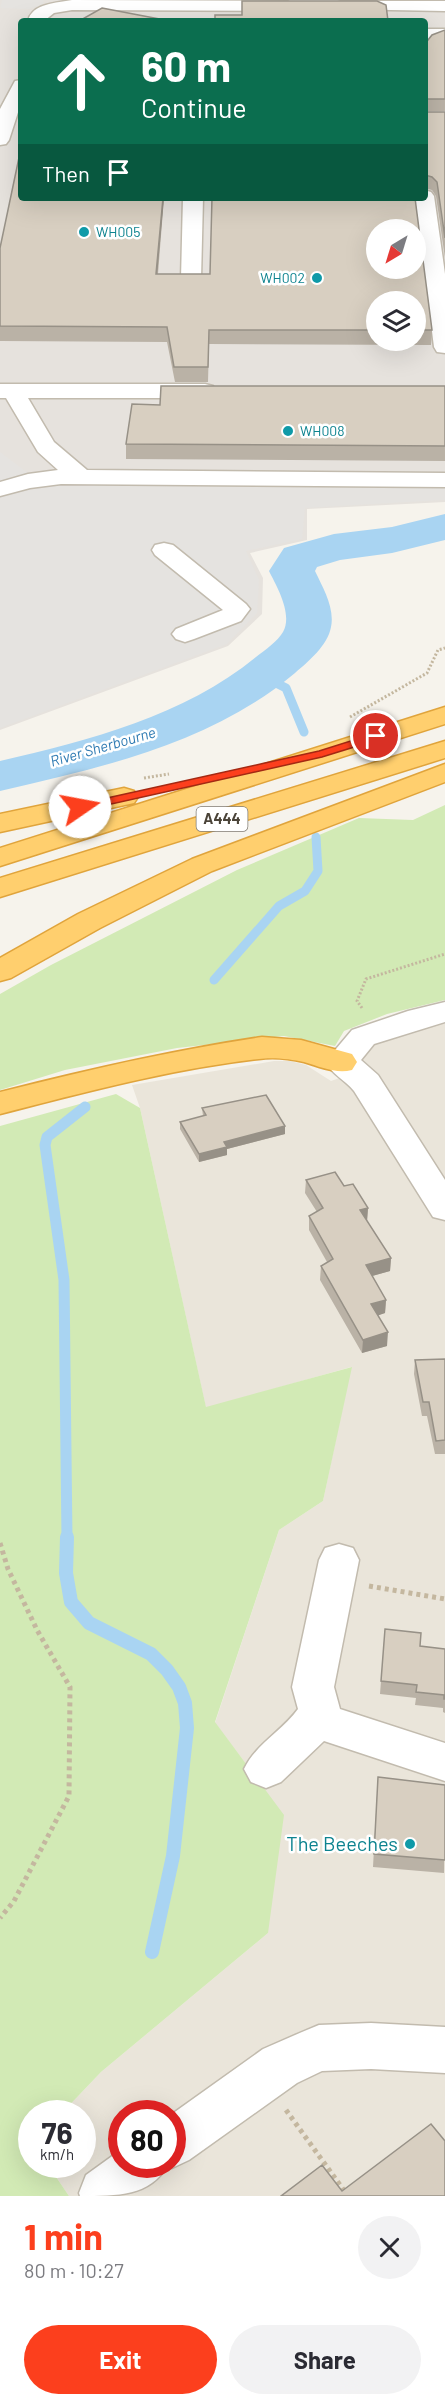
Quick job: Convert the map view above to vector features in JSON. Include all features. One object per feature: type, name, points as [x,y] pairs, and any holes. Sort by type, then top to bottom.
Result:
[{"type":"highway","name":"A444","points":[[0,858],[445,715]]},
{"type":"highway","name":"A444","points":[[0,888],[445,749]]},
{"type":"highway","points":[[0,823],[322,754]]},
{"type":"highway","points":[[0,971],[89,921],[202,865],[445,772]]},
{"type":"highway","points":[[0,1103],[122,1072],[192,1058],[261,1048],[301,1051],[341,1062]]},
{"type":"street","points":[[37,18],[44,11],[66,5],[200,13],[230,3],[298,6]]},
{"type":"street","points":[[331,6],[400,14],[445,6]]},
{"type":"street","points":[[428,34],[445,34]]},
{"type":"street","points":[[0,140],[8,111],[18,91]]},
{"type":"street","points":[[191,279],[193,201]]},
{"type":"street","points":[[425,201],[445,347]]},
{"type":"street","points":[[6,391],[222,391]]},
{"type":"street","points":[[6,391],[45,448],[76,471]]},
{"type":"street","points":[[0,489],[28,481],[61,477],[445,480]]},
{"type":"street","points":[[164,550],[237,609],[232,616],[185,634]]},
{"type":"street","points":[[445,1012],[363,1037],[341,1062],[357,1072],[435,1173],[445,1208]]},
{"type":"street","points":[[337,1570],[313,1687],[322,1721],[353,1734],[445,1762]]},
{"type":"street","points":[[266,1769],[306,1732],[320,1712]]},
{"type":"street","points":[[186,2133],[280,2066],[319,2048],[371,2046],[445,2050]]},
{"type":"street","points":[[104,2193],[124,2178]]},
{"type":"path","points":[[344,720],[427,673],[438,650],[445,648]]},
{"type":"path","points":[[141,779],[174,773]]},
{"type":"path","points":[[378,1031],[357,1001],[366,979],[445,954]]},
{"type":"path","points":[[0,1543],[8,1569],[37,1630],[70,1688],[69,1796],[14,1901],[0,1918]]},
{"type":"path","points":[[337,1570],[445,1599]]},
{"type":"path","points":[[262,2078],[348,2196]]},
{"type":"shaded area","points":[[0,0],[445,0],[445,502],[307,509],[307,540],[250,553],[263,578],[262,614],[228,646],[0,730]]},
{"type":"shaded area","points":[[2,0],[44,0],[43,4],[29,9],[0,8]]},
{"type":"shaded area","points":[[0,452],[41,483],[445,485],[445,500],[305,508],[302,539],[246,551],[259,580],[257,613],[227,644],[0,728]]},
{"type":"shaded area","points":[[445,1012],[445,2196],[69,2196],[57,2178],[96,2178],[96,2100],[74,2100],[101,2072],[268,1933],[256,1777],[215,1723],[279,1530],[323,1501],[351,1367],[206,1408],[140,1108],[132,1085],[274,1061],[290,1061],[306,1065],[331,1081],[356,1072],[352,1048]]},
{"type":"green space","points":[[445,805],[445,1000],[387,1014],[344,1031],[335,1046],[284,1036],[177,1048],[65,1070],[0,1090],[0,994],[51,965],[237,870],[359,818],[413,820]]},
{"type":"green space","points":[[116,1094],[140,1108],[206,1407],[352,1367],[323,1501],[279,1530],[215,1722],[284,1815],[268,1933],[101,2072],[74,2100],[18,2100],[18,2178],[57,2178],[69,2196],[0,2196],[0,1126]]},
{"type":"building","points":[[242,1],[377,1],[386,5],[388,18],[215,18],[215,15],[242,15]]},
{"type":"building","points":[[102,8],[154,18],[84,18]]},
{"type":"building","points":[[445,30],[445,99],[428,99],[428,40],[432,35]]},
{"type":"building","points":[[428,112],[445,112],[445,238],[437,182],[428,176]]},
{"type":"building","points":[[18,162],[18,201],[163,201],[156,274],[210,274],[212,201],[415,201],[418,219],[366,219],[366,279],[425,279],[432,330],[426,330],[426,291],[366,291],[366,330],[209,330],[208,367],[174,367],[167,327],[0,326],[0,248]]},
{"type":"building","name":"WH008","points":[[161,386],[445,386],[445,446],[126,444],[132,404],[160,405]]},
{"type":"building","points":[[266,1095],[285,1126],[224,1142],[227,1147],[199,1154],[180,1122],[206,1115],[202,1108]]},
{"type":"building","points":[[335,1172],[344,1186],[353,1184],[368,1208],[360,1210],[391,1258],[366,1265],[386,1300],[371,1304],[388,1332],[363,1340],[321,1266],[333,1259],[309,1216],[323,1208],[306,1180]]},
{"type":"building","points":[[445,1359],[445,1440],[436,1441],[429,1402],[423,1402],[415,1360]]},
{"type":"building","points":[[385,1629],[421,1633],[420,1646],[445,1649],[445,1699],[444,1695],[416,1692],[417,1685],[381,1681]]},
{"type":"building","name":"The Beeches","points":[[378,1777],[445,1785],[445,1860],[374,1854]]},
{"type":"building","points":[[431,2124],[445,2141],[445,2196],[281,2196],[322,2165],[342,2191]]},
{"type":"waterway","name":"River Sherbourne","points":[[0,776],[73,758],[150,735],[223,703],[255,682],[283,659],[305,635],[309,616],[302,592],[292,571],[300,558],[334,547],[392,540],[445,527]]},
{"type":"waterway","points":[[264,677],[286,688],[304,732]]},
{"type":"waterway","points":[[214,980],[279,906],[305,891],[318,871],[316,837]]},
{"type":"waterway","points":[[67,1538],[64,1280],[45,1145],[47,1137],[85,1107]]},
{"type":"waterway","points":[[67,1538],[66,1573],[71,1602],[89,1623],[151,1654],[167,1670],[179,1687],[185,1703],[187,1728],[173,1856],[152,1952]]},
{"type":"place","name":"WH005","points":[[84,232]]},
{"type":"place","name":"WH002","points":[[317,278]]},
{"type":"place","name":"WH008","points":[[288,431]]},
{"type":"place","name":"The Beeches","points":[[410,1844]]},
{"type":"route","points":[[80,807],[322,754],[376,736]]}]
